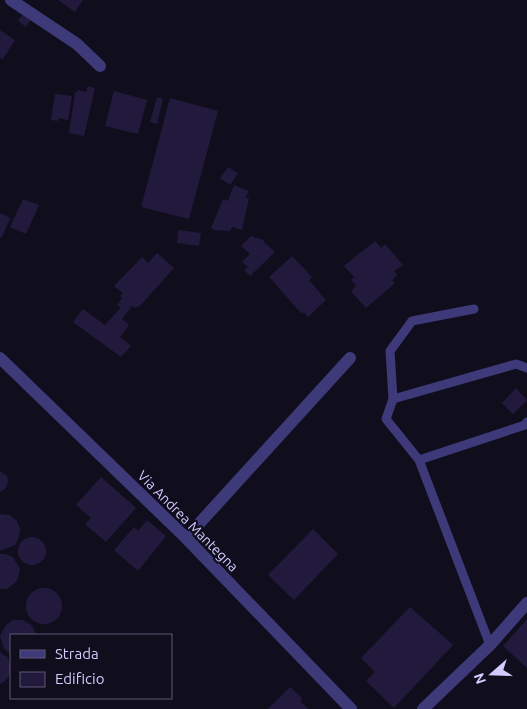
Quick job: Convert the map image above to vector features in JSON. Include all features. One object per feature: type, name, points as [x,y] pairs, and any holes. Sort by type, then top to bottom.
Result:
[{"type":"street","points":[[11,0],[77,44],[100,66]]},
{"type":"street","name":"Via Andrea Mantegna","points":[[0,358],[186,538],[351,709]]},
{"type":"street","points":[[186,538],[350,358]]},
{"type":"street","points":[[423,709],[490,645],[527,603]]},
{"type":"lane","points":[[474,309],[412,321],[390,351],[393,398],[386,419],[419,460],[490,645]]},
{"type":"lane","points":[[393,398],[516,364],[527,368]]},
{"type":"lane","points":[[419,460],[525,425],[527,422]]},
{"type":"building","points":[[58,0],[83,0],[75,12]]},
{"type":"building","points":[[25,11],[33,17],[26,27],[18,21]]},
{"type":"building","points":[[0,30],[15,40],[3,59],[0,58]]},
{"type":"building","points":[[88,86],[95,88],[84,136],[69,133],[75,93],[79,90],[86,92]]},
{"type":"building","points":[[114,91],[147,100],[138,134],[105,126]]},
{"type":"building","points":[[55,94],[72,96],[68,120],[58,118],[58,121],[51,120]]},
{"type":"building","points":[[157,97],[163,99],[157,124],[150,122]]},
{"type":"building","points":[[170,98],[218,111],[189,219],[141,207]]},
{"type":"building","points":[[228,167],[238,173],[230,185],[220,178]]},
{"type":"building","points":[[234,185],[249,191],[245,198],[249,198],[242,230],[232,227],[230,231],[214,230],[211,228],[223,199],[228,201]]},
{"type":"building","points":[[23,199],[39,205],[26,234],[10,227]]},
{"type":"building","points":[[0,213],[10,218],[2,237],[0,237]]},
{"type":"building","points":[[178,230],[201,233],[199,246],[177,243]]},
{"type":"building","points":[[251,236],[264,240],[275,252],[250,276],[244,270],[248,267],[242,262],[250,254],[241,246]]},
{"type":"building","points":[[375,241],[381,248],[385,244],[403,265],[394,271],[397,275],[392,280],[395,283],[366,308],[351,291],[356,286],[351,280],[354,277],[344,266]]},
{"type":"building","points":[[157,253],[174,268],[139,307],[135,308],[132,306],[122,319],[129,325],[120,337],[131,346],[121,357],[73,322],[83,309],[105,325],[121,307],[117,305],[123,293],[114,286],[142,257],[148,263]]},
{"type":"building","points":[[292,256],[312,277],[309,280],[326,300],[308,317],[304,312],[302,314],[269,277]]},
{"type":"building","points":[[516,388],[527,400],[513,414],[502,403]]},
{"type":"building","points":[[0,471],[7,476],[8,482],[6,488],[0,492]]},
{"type":"building","points":[[101,477],[136,508],[106,542],[85,524],[91,518],[76,505]]},
{"type":"building","points":[[0,514],[10,515],[17,521],[20,529],[15,545],[3,550],[0,550]]},
{"type":"building","points":[[147,520],[166,536],[138,571],[114,550],[134,527],[138,531]]},
{"type":"building","points":[[313,529],[338,554],[294,600],[268,575]]},
{"type":"building","points":[[32,537],[42,541],[46,551],[42,561],[32,565],[22,561],[18,551],[22,541]]},
{"type":"building","points":[[0,554],[13,557],[20,569],[17,581],[7,589],[0,589]]},
{"type":"building","points":[[44,588],[51,589],[57,593],[61,599],[61,613],[57,619],[51,623],[44,624],[37,623],[31,619],[27,613],[26,606],[27,599],[31,593],[37,589]]},
{"type":"building","points":[[410,607],[453,645],[394,708],[366,681],[375,672],[361,658]]},
{"type":"building","points":[[527,619],[527,668],[503,646]]},
{"type":"building","points":[[13,620],[22,620],[33,627],[36,634],[10,634],[10,653],[4,649],[0,636],[6,625]]},
{"type":"building","points":[[0,652],[7,657],[10,665],[10,674],[0,684]]},
{"type":"building","points":[[290,687],[302,698],[300,701],[308,709],[268,709]]}]
